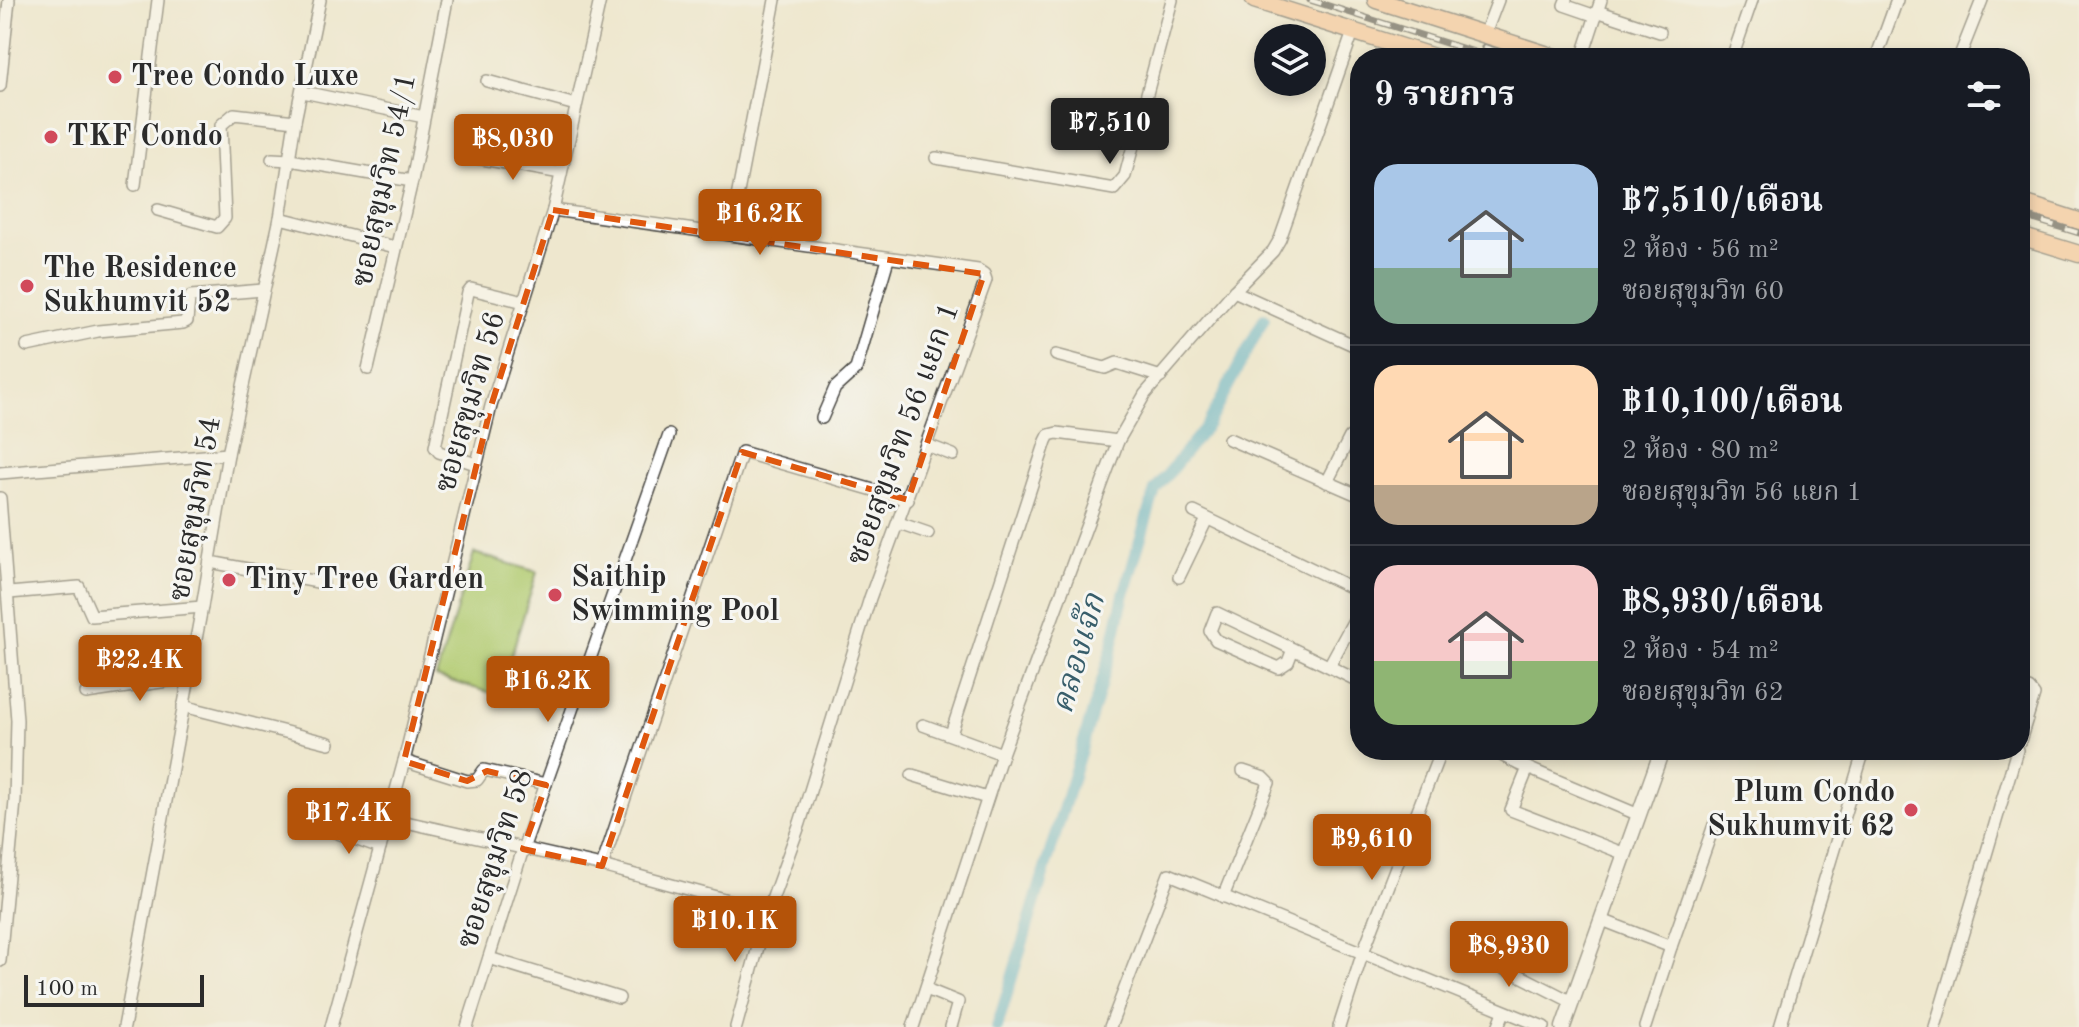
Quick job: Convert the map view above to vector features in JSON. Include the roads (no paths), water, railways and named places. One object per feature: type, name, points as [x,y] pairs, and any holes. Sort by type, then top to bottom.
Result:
[{"type":"main road","points":[[1254,0],[1405,48]]},
{"type":"main road","points":[[1376,0],[1528,48]]},
{"type":"main road","points":[[2030,205],[2079,221]]},
{"type":"main road","points":[[2030,239],[2079,254]]},
{"type":"street","points":[[0,86],[9,0]]},
{"type":"street","points":[[135,185],[158,0]]},
{"type":"street","name":"ซอยสุขุมวิท 54","points":[[124,1027],[228,454],[280,218],[295,121],[320,0]]},
{"type":"street","name":"ซอยสุขุมวิท 54/1","points":[[368,369],[412,181],[447,0]]},
{"type":"street","name":"ซอยสุขุมวิท 56","points":[[331,1027],[404,761],[491,406],[553,210],[600,0]]},
{"type":"street","points":[[730,234],[775,0]]},
{"type":"street","points":[[936,158],[1114,189],[1125,176],[1172,0]]},
{"type":"street","points":[[1485,34],[1498,0]]},
{"type":"street","points":[[1566,0],[1564,5],[1598,9],[1660,32]]},
{"type":"street","points":[[1735,48],[1752,0]]},
{"type":"street","points":[[1880,48],[1897,0]]},
{"type":"street","points":[[1963,48],[1982,0]]},
{"type":"street","points":[[1585,48],[1598,9]]},
{"type":"street","points":[[913,1027],[1002,754],[1118,441],[1145,394],[1273,251],[1280,239],[1353,32]]},
{"type":"street","points":[[487,81],[576,105]]},
{"type":"street","points":[[303,92],[424,117]]},
{"type":"street","points":[[158,210],[217,227],[225,218],[221,125],[234,114],[295,121]]},
{"type":"street","points":[[471,157],[561,173]]},
{"type":"street","points":[[272,159],[412,181]]},
{"type":"street","name":"ซอยสุขุมวิท 56 แยก 1","points":[[553,210],[978,270],[986,280],[870,598],[800,823],[768,911],[736,1027]]},
{"type":"street","points":[[280,218],[395,247]]},
{"type":"street","points":[[822,418],[835,388],[856,369],[888,259]]},
{"type":"street","points":[[476,464],[439,452],[435,445],[468,293],[471,289],[524,302]]},
{"type":"street","points":[[27,346],[98,331],[183,323],[187,321],[191,296],[263,290]]},
{"type":"street","points":[[1234,291],[1350,343]]},
{"type":"street","points":[[1056,355],[1105,368],[1117,363],[1161,377]]},
{"type":"street","points":[[951,734],[1049,435],[1057,433],[1118,441]]},
{"type":"street","name":"ซอยสุขุมวิท 58","points":[[467,1027],[523,849],[669,435]]},
{"type":"street","points":[[1327,482],[1350,437]]},
{"type":"street","points":[[1229,439],[1350,492]]},
{"type":"street","points":[[927,445],[953,455]]},
{"type":"street","points":[[602,866],[742,452],[908,500]]},
{"type":"street","points":[[0,473],[228,454]]},
{"type":"street","points":[[0,498],[17,720],[15,801],[0,961]]},
{"type":"street","points":[[1194,512],[1350,587]]},
{"type":"street","points":[[1179,577],[1207,519]]},
{"type":"street","points":[[899,523],[928,533]]},
{"type":"street","points":[[210,562],[323,583]]},
{"type":"street","points":[[9,593],[77,586],[92,616],[202,607]]},
{"type":"street","points":[[1293,649],[1288,662],[1279,668],[1216,640],[1210,631],[1217,613],[1329,666],[1350,677]]},
{"type":"street","points":[[1329,666],[1350,627]]},
{"type":"street","points":[[86,693],[188,678]]},
{"type":"street","points":[[183,706],[329,743]]},
{"type":"street","points":[[923,725],[1002,754]]},
{"type":"street","points":[[1339,1027],[1362,955],[1437,760]]},
{"type":"street","points":[[1512,760],[1639,815]]},
{"type":"street","points":[[1563,1027],[1658,760]]},
{"type":"street","points":[[1780,1027],[1861,760]]},
{"type":"street","points":[[1935,1027],[2014,760]]},
{"type":"street","points":[[404,761],[467,781],[477,780],[484,770],[546,784]]},
{"type":"street","points":[[1528,768],[1511,810],[1625,854]]},
{"type":"street","points":[[1223,897],[1269,783],[1264,778],[1243,771]]},
{"type":"street","points":[[912,775],[987,798]]},
{"type":"street","points":[[0,799],[15,801]]},
{"type":"street","points":[[388,818],[602,866],[768,911]]},
{"type":"street","points":[[1645,1027],[1714,825]]},
{"type":"street","points":[[329,830],[380,848]]},
{"type":"street","points":[[1110,1027],[1169,874],[1544,1027]]},
{"type":"street","points":[[1602,920],[1671,947]]},
{"type":"street","points":[[1460,949],[1572,1002]]},
{"type":"street","points":[[489,958],[619,998]]},
{"type":"street","points":[[926,989],[958,1002],[951,1027]]},
{"type":"street","points":[[1498,1027],[1504,1012]]},
{"type":"waterway","name":"คลองเจ๊ก","points":[[997,1027],[1112,648],[1124,594],[1155,490],[1208,424],[1264,319]]},
{"type":"railway","points":[[1310,0],[1461,48]]},
{"type":"railway","points":[[2030,218],[2079,233]]},
{"type":"place","name":"Tree Condo Luxe","points":[[115,77]]},
{"type":"place","name":"TKF Condo","points":[[51,137]]},
{"type":"place","name":"The Residence Sukhumvit 52","points":[[27,286]]},
{"type":"place","name":"Tiny Tree Garden","points":[[229,580]]},
{"type":"place","name":"Saithip Swimming Pool","points":[[555,595]]},
{"type":"place","name":"Plum Condo Sukhumvit 62","points":[[1911,810]]}]
